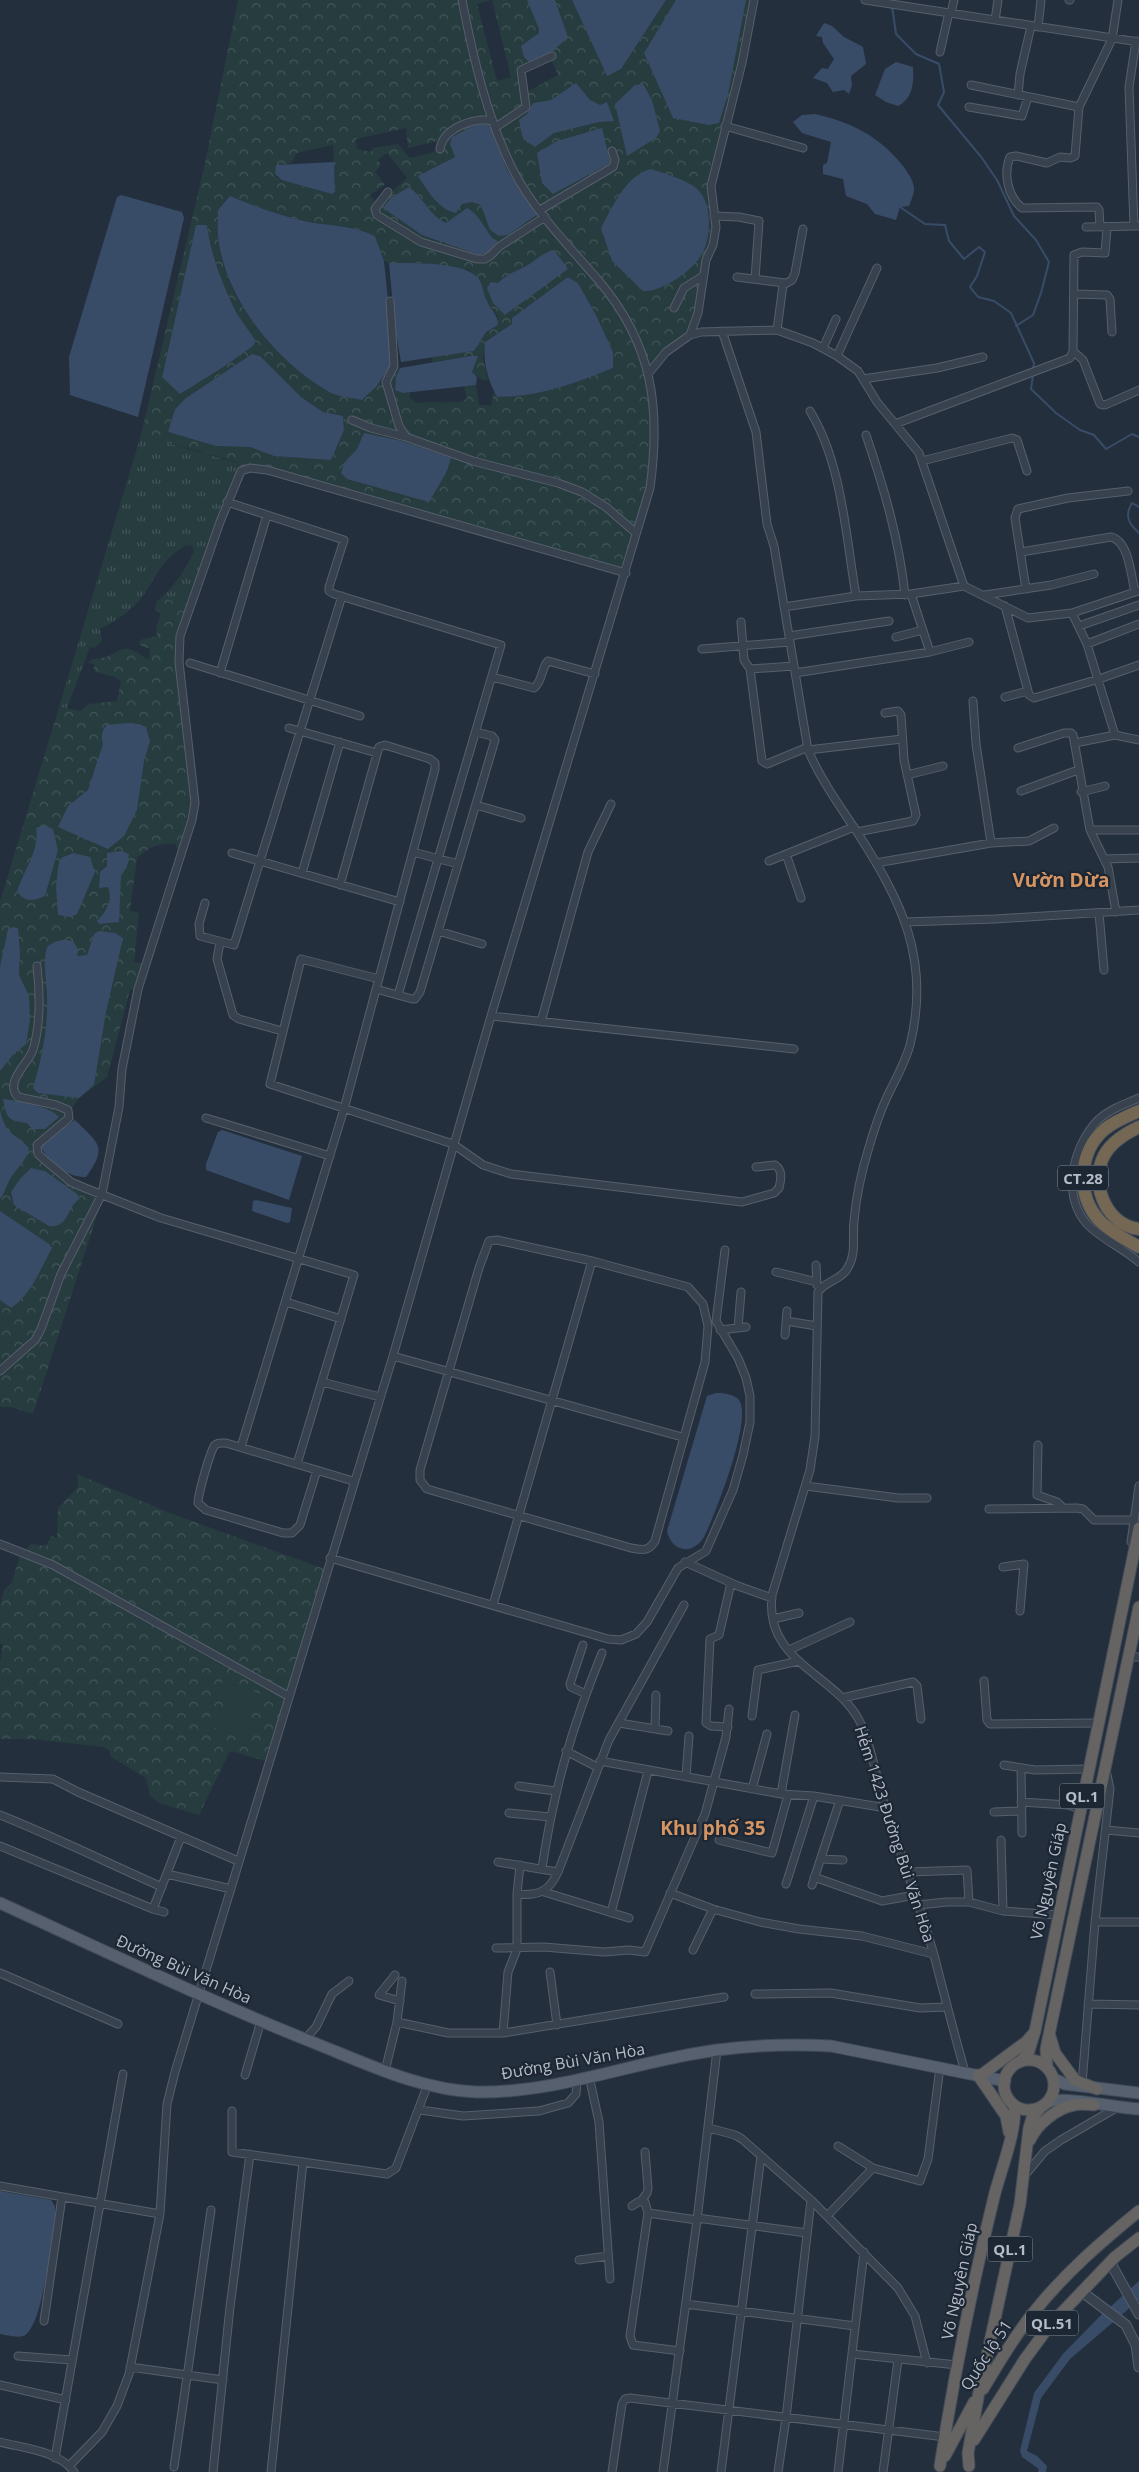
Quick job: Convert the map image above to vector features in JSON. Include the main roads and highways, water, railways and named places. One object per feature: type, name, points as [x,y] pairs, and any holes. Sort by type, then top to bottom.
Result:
[{"type":"highway","name":"CT.28","points":[[1139,1111],[1105,1129],[1091,1146],[1084,1166],[1083,1187],[1089,1205],[1098,1218],[1111,1230],[1139,1247]]},
{"type":"highway","name":"CT.28","points":[[1139,1127],[1111,1145],[1102,1160],[1098,1176],[1100,1193],[1107,1208],[1119,1220],[1139,1229]]},
{"type":"highway","name":"Võ Nguyên Giáp","points":[[1020,2062],[1028,2054],[1035,2031],[1128,1578],[1136,1524]]},
{"type":"highway","name":"Võ Nguyên Giáp","points":[[1047,2068],[1046,2049],[1105,1768],[1134,1657],[1139,1607]]},
{"type":"highway","points":[[1010,2138],[1006,2116],[979,2076],[1026,2042],[1035,2031]]},
{"type":"highway","points":[[1050,2033],[1055,2052],[1075,2080],[1097,2089]]},
{"type":"highway","points":[[1020,2062],[1037,2061],[1047,2068],[1054,2079]]},
{"type":"highway","name":"QL.1","points":[[1014,2105],[1007,2097],[1005,2081],[1008,2073],[1020,2062]]},
{"type":"highway","name":"QL.1","points":[[966,2470],[978,2396],[1020,2204],[1032,2118],[1053,2095],[1054,2079]]},
{"type":"highway","name":"Võ Nguyên Giáp","points":[[939,2470],[958,2365],[994,2198],[1016,2115],[1014,2105]]},
{"type":"highway","points":[[1014,2105],[1026,2110],[1044,2105]]},
{"type":"highway","points":[[1026,2154],[1032,2135],[1047,2119],[1072,2105],[1094,2105]]},
{"type":"highway","name":"Quốc lộ 51","points":[[978,2396],[1008,2347],[1034,2312],[1102,2240],[1139,2211]]},
{"type":"highway","name":"QL.51","points":[[939,2470],[973,2422],[1050,2325],[1110,2262],[1139,2238]]},
{"type":"highway","points":[[948,2416],[973,2422]]},
{"type":"main road","name":"Đường Bùi Văn Hòa","points":[[0,1903],[261,2021],[385,2070],[428,2084],[475,2092],[516,2090],[717,2050],[803,2045],[831,2046],[1005,2081]]},
{"type":"main road","points":[[1054,2079],[1065,2084],[1139,2093]]},
{"type":"main road","points":[[1044,2105],[1063,2100],[1116,2108],[1139,2109]]},
{"type":"main road","name":"QL.51","points":[[966,2470],[973,2422]]},
{"type":"water","points":[[527,0],[555,0],[568,37],[549,55],[529,62],[524,57],[521,46],[539,33],[539,29]]},
{"type":"water","points":[[572,0],[666,0],[621,69],[607,76]]},
{"type":"water","points":[[676,0],[746,0],[728,94],[719,123],[709,125],[673,118],[644,53]]},
{"type":"water","points":[[824,23],[832,26],[844,37],[863,47],[866,64],[851,76],[852,85],[849,94],[844,90],[833,92],[827,83],[813,78],[822,68],[828,69],[834,59],[823,43],[822,37],[816,36]]},
{"type":"water","points":[[896,62],[913,67],[912,90],[907,99],[898,106],[886,102],[875,95],[885,69]]},
{"type":"water","points":[[576,83],[590,100],[600,105],[607,102],[614,121],[599,122],[554,133],[535,147],[523,139],[519,120],[527,114],[533,103],[551,100]]},
{"type":"water","points":[[643,84],[652,100],[660,131],[656,138],[627,156],[615,104],[635,85]]},
{"type":"water","points":[[815,114],[853,126],[864,132],[884,146],[903,166],[912,181],[914,191],[909,206],[900,207],[896,220],[875,214],[867,204],[846,196],[843,179],[823,174],[823,165],[827,163],[831,142],[802,133],[793,122],[802,115]]},
{"type":"water","points":[[489,124],[508,172],[538,214],[508,235],[499,236],[490,230],[481,205],[472,202],[462,204],[456,213],[444,208],[434,199],[418,176],[455,157],[450,144],[452,137],[475,125]]},
{"type":"water","points":[[602,128],[610,161],[607,165],[553,194],[542,183],[537,153],[557,141]]},
{"type":"water","points":[[334,162],[335,192],[332,194],[282,180],[275,174],[276,165]]},
{"type":"water","points":[[651,169],[682,180],[697,189],[702,195],[708,210],[709,227],[704,250],[694,265],[678,278],[660,288],[643,291],[612,261],[601,228],[627,185],[634,178]]},
{"type":"water","points":[[409,187],[435,216],[446,223],[467,208],[472,211],[497,242],[489,252],[479,255],[422,235],[383,208],[391,198]]},
{"type":"water","points":[[121,195],[182,212],[184,218],[138,417],[70,395],[69,357],[117,197]]},
{"type":"water","points":[[230,196],[294,219],[349,228],[375,236],[384,261],[388,300],[390,366],[376,387],[362,400],[333,394],[291,365],[258,329],[244,309],[224,266],[218,240],[218,210]]},
{"type":"water","points":[[196,225],[207,225],[214,258],[226,291],[236,312],[256,341],[253,346],[225,366],[180,394],[162,377]]},
{"type":"water","points":[[554,250],[568,269],[505,315],[493,303],[487,288],[491,282],[498,283],[506,276],[526,266],[545,253]]},
{"type":"water","points":[[389,263],[437,264],[472,273],[480,281],[486,298],[497,318],[498,325],[486,332],[474,351],[401,362],[395,328]]},
{"type":"water","points":[[568,277],[578,283],[596,315],[613,352],[613,368],[542,392],[497,397],[486,370],[485,342],[512,324],[512,318]]},
{"type":"water","points":[[252,354],[260,356],[301,397],[323,412],[343,416],[344,430],[331,460],[274,456],[250,447],[216,446],[168,432],[175,409],[186,398]]},
{"type":"water","points":[[478,356],[472,372],[477,377],[476,385],[403,393],[395,390],[396,377],[400,368]]},
{"type":"water","points":[[364,433],[402,441],[451,458],[446,473],[429,502],[347,479],[341,473],[344,463],[357,449]]},
{"type":"water","points":[[127,723],[146,727],[150,741],[144,761],[137,810],[124,836],[108,849],[58,827],[68,806],[88,790],[103,744],[102,736],[104,729],[107,725]]},
{"type":"water","points":[[44,825],[53,829],[58,850],[45,896],[29,900],[23,898],[17,891],[34,852],[37,836],[36,828]]},
{"type":"water","points":[[121,851],[129,854],[127,867],[121,875],[119,922],[99,924],[97,921],[104,913],[110,896],[108,887],[99,888],[100,872],[107,866],[107,853]]},
{"type":"water","points":[[73,853],[90,857],[95,872],[77,914],[71,917],[58,915],[56,888],[61,858]]},
{"type":"water","points":[[18,928],[19,975],[29,996],[30,1020],[26,1044],[13,1055],[0,1071],[0,967],[8,929]]},
{"type":"water","points":[[99,931],[115,933],[123,938],[106,1012],[94,1085],[79,1098],[38,1093],[33,1088],[42,1054],[45,1032],[47,997],[45,960],[47,947],[59,941],[73,941],[78,949],[77,956],[87,955],[94,934]]},
{"type":"water","points":[[3,1099],[41,1107],[55,1113],[59,1117],[45,1129],[32,1129],[27,1123],[15,1121],[7,1115]]},
{"type":"water","points":[[0,1110],[8,1129],[29,1148],[26,1157],[0,1199]]},
{"type":"water","points":[[75,1120],[95,1140],[98,1146],[97,1158],[86,1177],[72,1175],[58,1167],[47,1156],[40,1144]]},
{"type":"water","points":[[222,1130],[302,1156],[289,1200],[206,1170],[206,1164],[218,1132]]},
{"type":"water","points":[[31,1168],[45,1171],[77,1194],[79,1199],[60,1224],[49,1226],[14,1205],[11,1192]]},
{"type":"water","points":[[256,1200],[292,1208],[290,1222],[287,1223],[252,1211],[253,1201]]},
{"type":"water","points":[[0,1211],[49,1244],[52,1248],[30,1289],[11,1308],[0,1300]]},
{"type":"water","points":[[716,1393],[731,1395],[738,1399],[742,1409],[737,1444],[724,1489],[704,1537],[694,1547],[683,1549],[673,1544],[667,1531],[707,1396]]},
{"type":"water","points":[[0,2191],[51,2200],[55,2206],[55,2218],[41,2301],[30,2330],[21,2337],[0,2334]]},
{"type":"water","points":[[1139,2281],[1139,2300],[1070,2359],[1041,2398],[1027,2451],[1037,2456],[1047,2466],[1046,2472],[1038,2472],[1039,2469],[1022,2457],[1020,2451],[1034,2393],[1063,2354],[1099,2317]]},
{"type":"waterway","points":[[892,6],[896,34],[916,54],[939,64],[944,92],[938,105],[982,158],[997,180],[1014,216],[1036,240],[1049,262],[1033,315],[1016,326]]},
{"type":"waterway","points":[[900,207],[925,224],[945,225],[949,241],[964,259],[979,247],[985,252],[977,276],[970,287],[978,297],[994,301],[1011,313],[1034,363],[1033,370]]},
{"type":"waterway","points":[[1033,375],[1031,389],[1056,413],[1080,430],[1094,435],[1106,449],[1132,434],[1139,437]]},
{"type":"waterway","points":[[1139,507],[1132,503],[1128,512],[1130,523],[1139,533]]},
{"type":"district","name":"Vườn Dừa","points":[[1061,880]]},
{"type":"district","name":"Khu phố 35","points":[[713,1828]]}]
